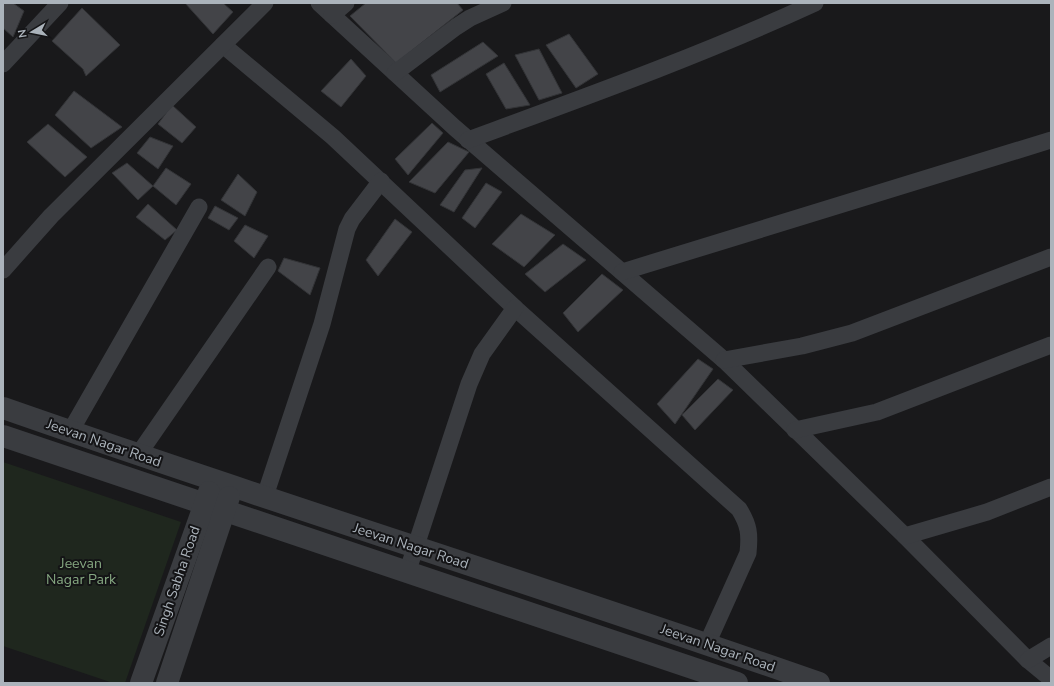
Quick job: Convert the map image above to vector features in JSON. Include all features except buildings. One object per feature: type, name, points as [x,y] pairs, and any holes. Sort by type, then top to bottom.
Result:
[{"type":"street","points":[[3,64],[60,3]]},
{"type":"street","points":[[3,270],[51,216],[265,3]]},
{"type":"street","points":[[319,3],[468,140],[724,360],[905,536],[1028,660],[1051,679]]},
{"type":"street","points":[[332,15],[346,3]]},
{"type":"street","points":[[395,73],[456,27],[470,18],[503,3]]},
{"type":"street","points":[[468,140],[600,92],[781,19],[810,4]]},
{"type":"street","points":[[223,45],[333,137],[515,308],[739,509],[747,522],[749,540],[748,553],[707,644]]},
{"type":"street","points":[[622,272],[1051,140]]},
{"type":"street","points":[[266,496],[322,324],[347,229],[352,219],[381,181]]},
{"type":"street","points":[[70,432],[199,207]]},
{"type":"street","points":[[724,360],[802,346],[852,333],[1051,257]]},
{"type":"street","points":[[138,455],[268,267]]},
{"type":"street","points":[[407,573],[471,378],[482,354],[515,308]]},
{"type":"street","points":[[795,430],[877,412],[1051,345]]},
{"type":"street","name":"Jeevan Nagar Road","points":[[3,408],[138,455],[266,496],[415,548],[707,644],[819,683]]},
{"type":"street","name":"Jeevan Nagar Road","points":[[3,436],[225,512],[737,683]]},
{"type":"street","name":"Singh Sabha Road","points":[[141,683],[204,504],[222,483]]},
{"type":"street","name":"Singh Sabha Road","points":[[167,683],[225,512],[222,483]]},
{"type":"street","points":[[905,536],[987,512],[1051,487]]},
{"type":"street","points":[[1028,660],[1051,646]]},
{"type":"green space","name":"Jeevan Nagar Park","points":[[3,462],[181,522],[125,683],[113,683],[3,646]]}]
